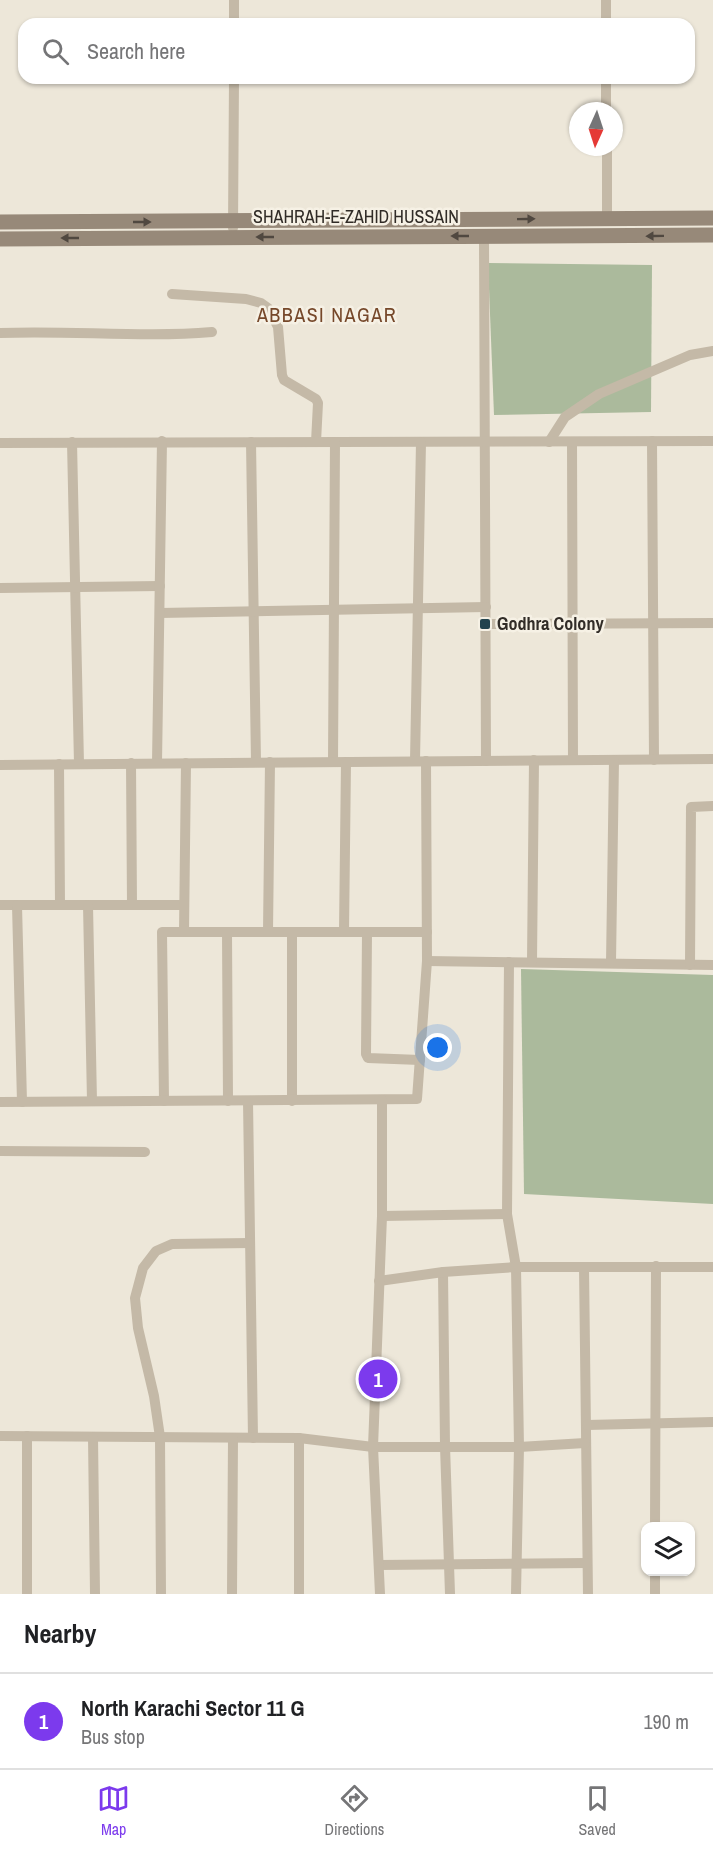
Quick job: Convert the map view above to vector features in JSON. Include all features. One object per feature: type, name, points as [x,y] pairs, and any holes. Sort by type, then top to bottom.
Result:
[{"type":"main road","name":"SHAHRAH-E-ZAHID HUSSAIN","points":[[0,238],[607,219],[713,218]]},
{"type":"main road","name":"SHAHRAH-E-ZAHID HUSSAIN","points":[[0,222],[484,237],[713,235]]},
{"type":"street","points":[[234,0],[234,18]]},
{"type":"street","points":[[606,0],[606,18]]},
{"type":"street","points":[[233,230],[234,84]]},
{"type":"street","points":[[606,84],[606,102]]},
{"type":"street","points":[[607,156],[607,219]]},
{"type":"street","points":[[484,237],[486,761]]},
{"type":"street","points":[[172,294],[246,299],[261,303],[268,308],[278,327],[284,380],[313,397],[318,403],[316,442]]},
{"type":"street","points":[[0,333],[181,335],[212,333]]},
{"type":"street","points":[[549,442],[565,417],[599,394],[690,355],[713,351]]},
{"type":"street","points":[[157,763],[162,441]]},
{"type":"street","points":[[652,441],[654,760]]},
{"type":"street","points":[[0,443],[713,441]]},
{"type":"street","points":[[72,442],[79,764]]},
{"type":"street","points":[[251,442],[256,762]]},
{"type":"street","points":[[333,762],[335,442]]},
{"type":"street","points":[[415,761],[421,442]]},
{"type":"street","points":[[572,442],[573,760]]},
{"type":"street","points":[[0,588],[160,586]]},
{"type":"street","points":[[160,613],[486,607]]},
{"type":"street","points":[[485,624],[713,623]]},
{"type":"street","points":[[0,765],[713,759]]},
{"type":"street","points":[[532,962],[534,760]]},
{"type":"street","points":[[611,963],[614,760]]},
{"type":"street","points":[[0,1102],[417,1099],[427,961],[426,761]]},
{"type":"street","points":[[268,932],[270,762]]},
{"type":"street","points":[[344,932],[346,762]]},
{"type":"street","points":[[130,763],[132,905]]},
{"type":"street","points":[[184,932],[186,763]]},
{"type":"street","points":[[59,764],[60,905]]},
{"type":"street","points":[[690,964],[691,807],[713,806]]},
{"type":"street","points":[[17,905],[22,1102]]},
{"type":"street","points":[[88,905],[92,1101]]},
{"type":"street","points":[[0,906],[184,905]]},
{"type":"street","points":[[164,1101],[162,932],[427,932]]},
{"type":"street","points":[[226,932],[228,1101]]},
{"type":"street","points":[[292,932],[292,1101]]},
{"type":"street","points":[[367,932],[366,1054],[368,1058],[420,1060]]},
{"type":"street","points":[[427,961],[713,965]]},
{"type":"street","points":[[509,962],[507,1214],[516,1267],[519,1447],[516,1594]]},
{"type":"street","points":[[380,1594],[374,1447],[382,1216],[382,1100]]},
{"type":"street","points":[[248,1101],[252,1438]]},
{"type":"street","points":[[0,1151],[145,1152]]},
{"type":"street","points":[[382,1216],[507,1214]]},
{"type":"street","points":[[161,1594],[160,1437],[154,1396],[138,1328],[135,1298],[143,1268],[156,1251],[172,1244],[250,1243]]},
{"type":"street","points":[[655,1522],[656,1266]]},
{"type":"street","points":[[379,1281],[443,1272],[516,1267],[713,1267]]},
{"type":"street","points":[[584,1267],[588,1594]]},
{"type":"street","points":[[443,1272],[450,1594]]},
{"type":"street","points":[[587,1425],[713,1422]]},
{"type":"street","points":[[0,1436],[299,1438],[374,1447],[519,1447],[585,1443]]},
{"type":"street","points":[[27,1436],[27,1594]]},
{"type":"street","points":[[93,1437],[95,1594]]},
{"type":"street","points":[[232,1594],[233,1438]]},
{"type":"street","points":[[299,1438],[299,1594]]},
{"type":"street","points":[[379,1565],[587,1563]]},
{"type":"street","points":[[655,1576],[655,1594]]},
{"type":"green space","points":[[488,263],[652,265],[651,412],[494,415]]},
{"type":"green space","points":[[521,969],[713,975],[713,1204],[524,1194]]},
{"type":"place","name":"Godhra Colony","points":[[485,624]]},
{"type":"place","name":"North Karachi Sector 11 G","points":[[378,1379]]},
{"type":"district","name":"ABBASI NAGAR","points":[[327,315]]}]
